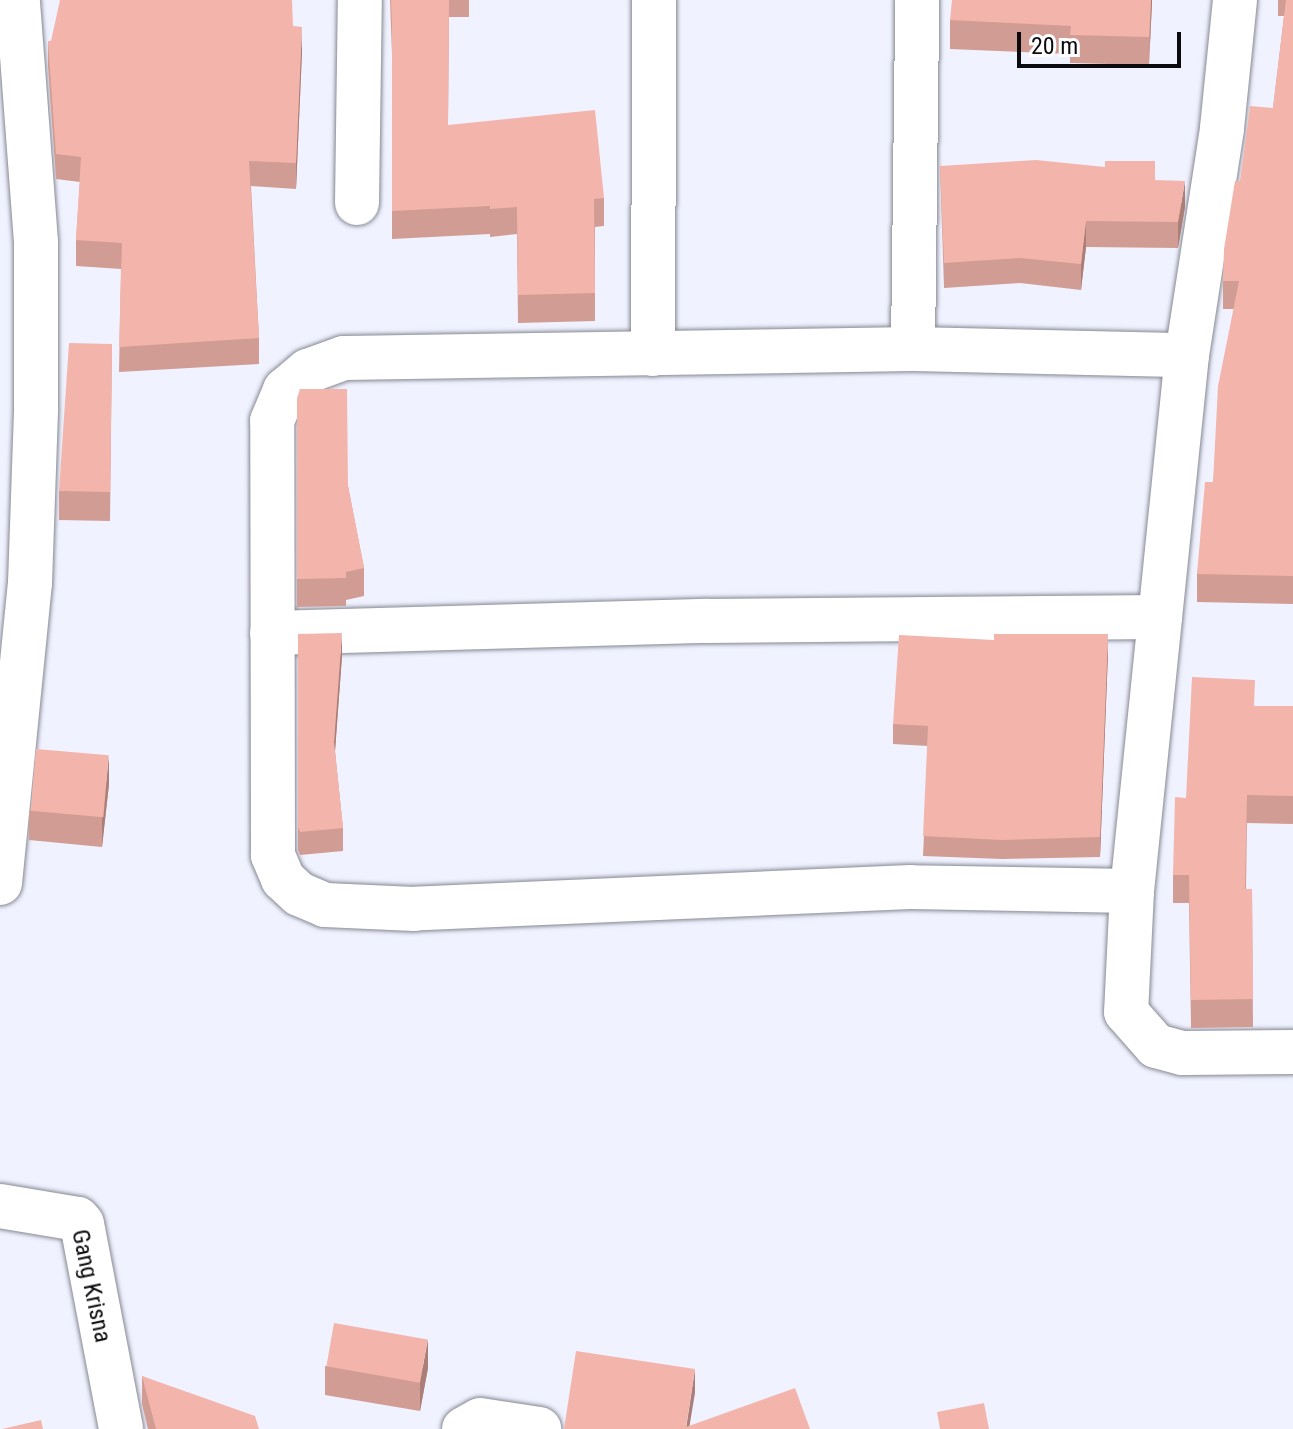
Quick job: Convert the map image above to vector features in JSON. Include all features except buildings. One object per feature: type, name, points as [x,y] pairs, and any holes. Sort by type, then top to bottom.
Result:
[{"type":"street","points":[[0,883],[30,583],[18,409],[36,242],[18,0]]},
{"type":"street","points":[[357,203],[360,0]]},
{"type":"street","points":[[653,354],[654,0]]},
{"type":"street","points":[[913,349],[917,0]]},
{"type":"street","points":[[1235,0],[1222,129],[1187,355],[1132,891],[1126,1012],[1156,1046],[1182,1053],[1293,1052]]},
{"type":"street","points":[[1132,891],[910,887],[414,909],[325,905],[299,894],[283,879],[273,855],[272,421],[285,390],[308,371],[344,358],[913,349],[1187,355]]},
{"type":"street","points":[[272,633],[708,621],[1160,617]]},
{"type":"street","name":"Gang Krisna","points":[[0,1206],[78,1219],[82,1224],[121,1429]]},
{"type":"street","points":[[464,1429],[480,1420],[539,1429]]}]
